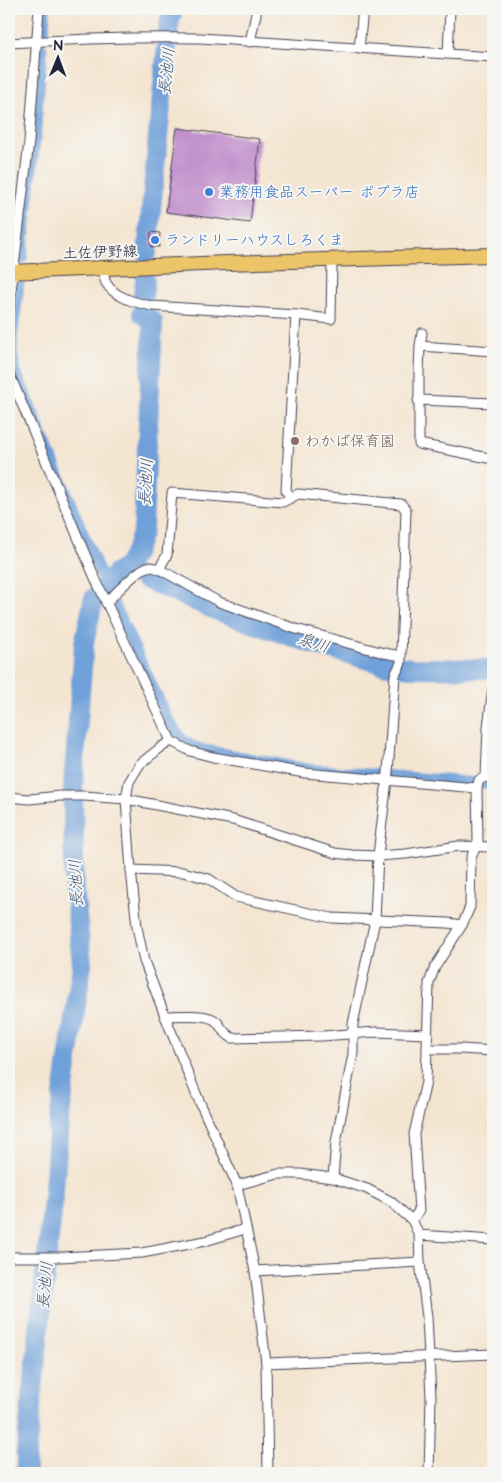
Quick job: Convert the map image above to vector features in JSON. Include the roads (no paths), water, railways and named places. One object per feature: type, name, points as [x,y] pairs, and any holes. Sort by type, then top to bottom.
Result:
[{"type":"main road","name":"土佐伊野線","points":[[11,272],[493,255]]},
{"type":"street","points":[[9,308],[11,272],[29,142],[38,9]]},
{"type":"street","points":[[250,42],[257,9]]},
{"type":"street","points":[[359,49],[363,9]]},
{"type":"street","points":[[448,54],[450,9]]},
{"type":"street","points":[[9,43],[66,39],[174,38],[493,57]]},
{"type":"street","points":[[102,268],[106,283],[115,293],[135,302],[152,306],[296,314],[331,320],[332,261]]},
{"type":"street","points":[[291,498],[286,490],[296,314]]},
{"type":"street","points":[[422,333],[418,400],[419,444],[493,459]]},
{"type":"street","points":[[420,346],[493,351]]},
{"type":"street","points":[[9,373],[95,578],[171,741],[190,751],[213,757],[305,773],[483,782]]},
{"type":"street","points":[[418,400],[493,403]]},
{"type":"street","points":[[159,569],[167,555],[172,493],[283,502],[298,494],[401,504],[406,510],[401,659],[396,672],[378,856],[375,920],[353,1024],[353,1054],[336,1142],[333,1178]]},
{"type":"street","points":[[105,600],[149,566],[159,569],[218,602],[296,629],[401,659]]},
{"type":"street","points":[[412,1220],[419,1211],[414,1134],[426,1082],[429,983],[435,967],[462,925],[470,907],[471,858],[478,841],[493,688]]},
{"type":"street","points":[[171,741],[140,764],[129,782],[126,799],[137,927],[144,961],[165,1016],[197,1096],[237,1185],[255,1271],[266,1363],[268,1473]]},
{"type":"street","points":[[9,797],[29,799],[84,796],[126,799],[233,820],[336,853],[352,855],[406,854],[459,846],[475,848],[493,847]]},
{"type":"street","points":[[131,870],[183,872],[209,879],[236,897],[332,918],[448,922],[462,925]]},
{"type":"street","points":[[165,1016],[208,1016],[216,1021],[224,1033],[232,1038],[322,1036],[376,1032],[428,1034]]},
{"type":"street","points":[[428,1049],[461,1049],[493,1052]]},
{"type":"street","points":[[237,1185],[278,1174],[300,1174],[333,1178],[367,1189],[390,1201],[412,1220],[419,1235],[420,1262],[427,1317],[431,1396],[429,1473]]},
{"type":"street","points":[[9,1257],[60,1257],[142,1253],[205,1241],[245,1229]]},
{"type":"street","points":[[419,1235],[493,1240]]},
{"type":"street","points":[[255,1271],[420,1262]]},
{"type":"street","points":[[266,1363],[493,1354]]},
{"type":"waterway","points":[[44,30],[45,9]]},
{"type":"waterway","name":"長池川","points":[[147,253],[169,25],[173,9]]},
{"type":"waterway","points":[[22,258],[35,140],[42,49]]},
{"type":"waterway","name":"長池川","points":[[143,295],[145,281]]},
{"type":"waterway","points":[[19,285],[12,337],[12,355],[16,372],[107,590]]},
{"type":"waterway","name":"長池川","points":[[26,1473],[26,1454],[54,1190],[59,1122],[82,964],[74,886],[73,787],[84,643],[94,598],[115,574],[127,566],[136,550],[143,530],[153,322],[142,313]]},
{"type":"waterway","name":"泉川","points":[[143,578],[218,611],[316,645],[387,665],[412,668],[493,669]]},
{"type":"waterway","points":[[115,606],[168,719],[179,736],[191,745],[205,750],[307,769],[493,784]]},
{"type":"place","name":"業務用食品スーパー ポプラ店","points":[[209,192]]},
{"type":"place","name":"ランドリーハウスしろくま","points":[[155,240]]},
{"type":"place","name":"わかば保育園","points":[[295,441]]}]
